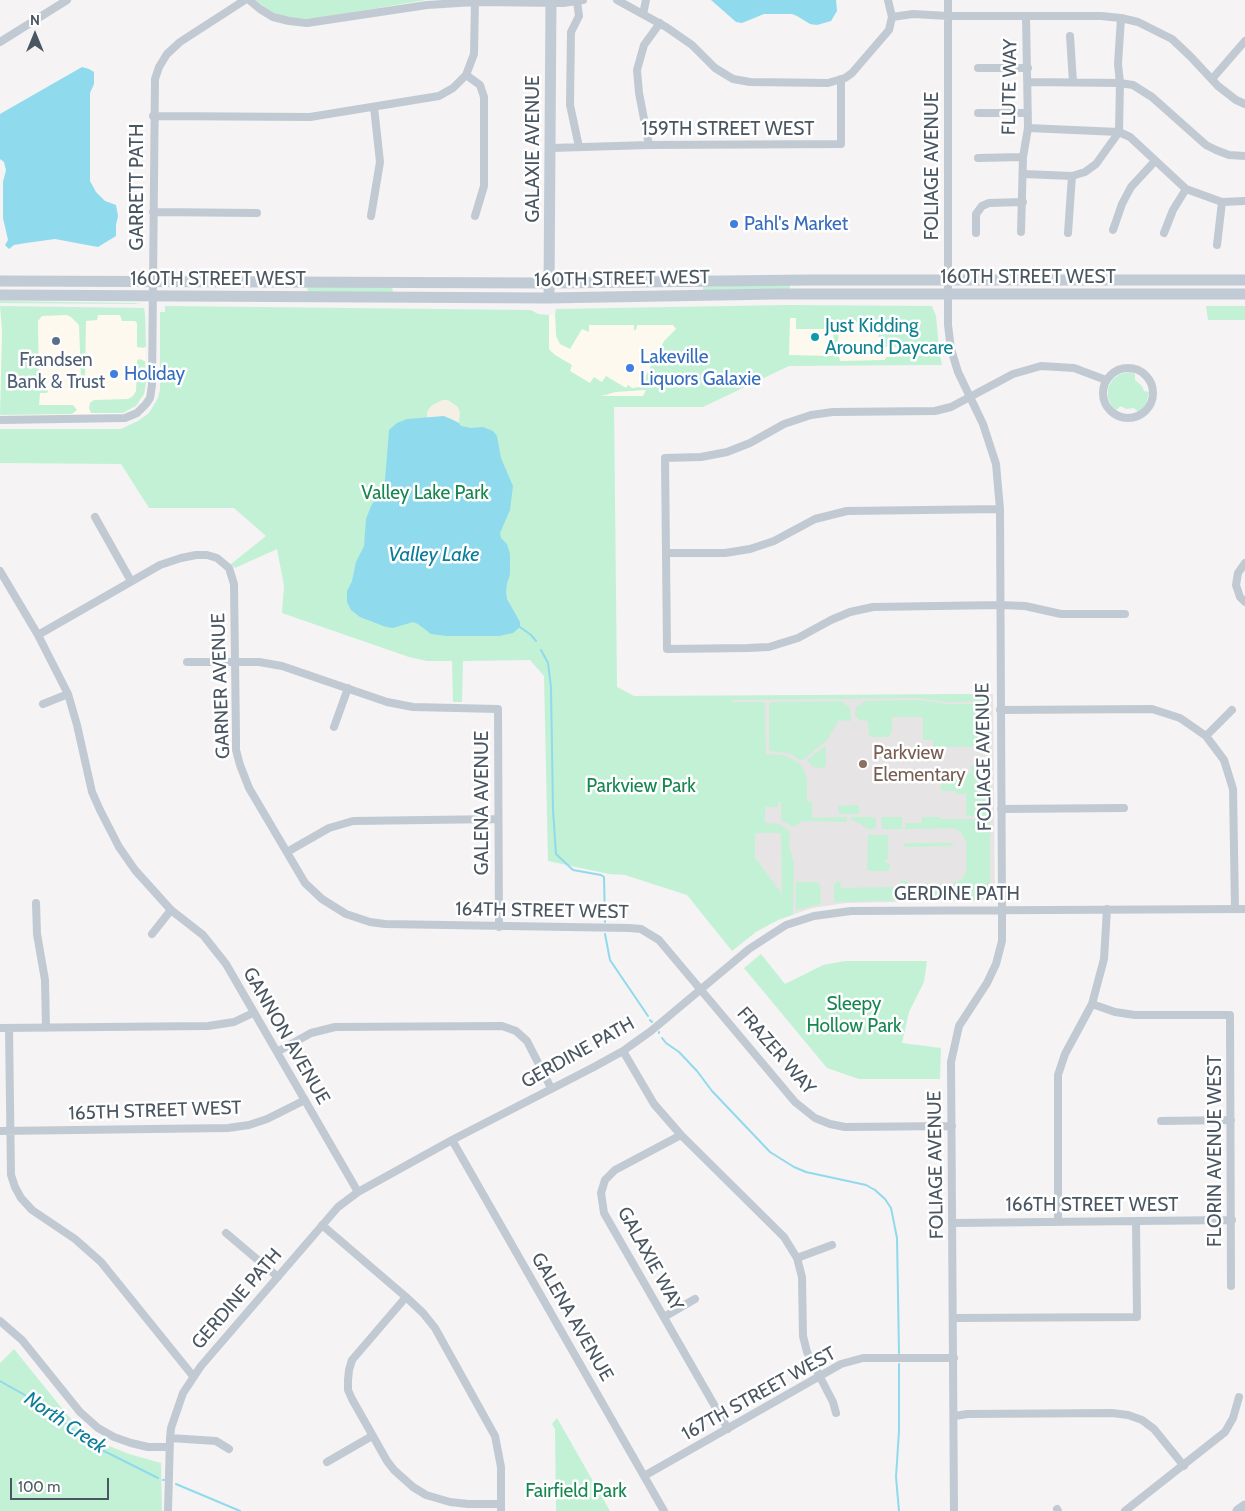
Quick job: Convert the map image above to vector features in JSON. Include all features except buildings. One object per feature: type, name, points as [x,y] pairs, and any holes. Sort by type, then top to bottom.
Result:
[{"type":"main road","name":"GALAXIE AVENUE","points":[[548,298],[551,148],[550,2]]},
{"type":"main road","name":"160TH STREET WEST","points":[[0,280],[549,283],[1245,280]]},
{"type":"main road","name":"160TH STREET WEST","points":[[0,295],[548,298],[776,294],[1245,294]]},
{"type":"main road","points":[[1238,1511],[1245,1506]]},
{"type":"street","points":[[0,42],[67,0]]},
{"type":"street","points":[[247,0],[273,17],[289,21],[307,22],[427,4],[475,1],[580,1],[579,16],[571,32],[570,105],[578,147]]},
{"type":"street","name":"GARRETT PATH","points":[[0,420],[118,419],[137,413],[146,404],[152,391],[153,116],[155,79],[159,67],[167,54],[180,42],[247,0]]},
{"type":"street","points":[[618,0],[660,23],[692,45],[715,68],[733,79],[750,82],[828,83],[841,80],[852,73],[889,30],[892,17],[888,0]]},
{"type":"street","points":[[643,14],[646,0]]},
{"type":"street","name":"FOLIAGE AVENUE","points":[[948,0],[948,325],[951,349],[958,372],[983,424],[996,464],[1000,509],[1002,910],[1002,941],[996,964],[987,983],[962,1021],[955,1040],[951,1062],[954,1223],[954,1511]]},
{"type":"street","points":[[153,116],[310,117],[439,96],[454,88],[466,75],[474,54],[475,1]]},
{"type":"street","points":[[892,17],[913,14],[948,16],[1101,16],[1138,22],[1172,39],[1227,93],[1245,104]]},
{"type":"street","name":"FLUTE WAY","points":[[1021,232],[1024,157],[1028,128],[1026,16]]},
{"type":"street","points":[[1023,174],[1072,176],[1085,172],[1096,164],[1118,132],[1120,83],[1118,64],[1121,18]]},
{"type":"street","points":[[649,145],[638,93],[637,70],[644,45],[660,23]]},
{"type":"street","points":[[1070,36],[1073,82]]},
{"type":"street","points":[[1212,79],[1245,42]]},
{"type":"street","points":[[978,68],[1028,68]]},
{"type":"street","points":[[466,75],[480,85],[484,97],[484,186],[475,216]]},
{"type":"street","name":"159TH STREET WEST","points":[[551,148],[649,145],[840,144],[841,80]]},
{"type":"street","points":[[1028,82],[1120,83],[1140,88],[1211,148],[1230,155],[1245,156]]},
{"type":"street","points":[[371,216],[380,162],[374,107]]},
{"type":"street","points":[[978,113],[1028,113]]},
{"type":"street","points":[[1028,128],[1118,132],[1130,137],[1186,189],[1198,195],[1222,202],[1245,201]]},
{"type":"street","name":"FLUTE WAY","points":[[978,158],[1024,157]]},
{"type":"street","points":[[1113,230],[1122,204],[1131,186],[1155,161]]},
{"type":"street","points":[[1068,233],[1072,176]]},
{"type":"street","points":[[1164,233],[1173,210],[1186,189]]},
{"type":"street","points":[[976,233],[976,214],[982,206],[989,203],[1023,202]]},
{"type":"street","points":[[1217,245],[1222,202]]},
{"type":"street","points":[[153,212],[257,213]]},
{"type":"street","points":[[1106,380],[1074,368],[1040,366],[1013,374],[970,398],[951,407],[935,411],[811,414],[784,424],[750,443],[727,452],[702,457],[665,458],[667,649],[769,646],[798,638],[850,612],[873,607],[1000,605],[1025,606],[1061,614],[1125,614]]},
{"type":"street","points":[[1127,367],[1139,370],[1147,376],[1152,385],[1153,397],[1151,403],[1145,412],[1132,418],[1116,415],[1105,404],[1103,388],[1106,380],[1113,372],[1120,369],[1127,367]]},
{"type":"street","points":[[666,554],[724,553],[750,549],[774,542],[815,519],[847,511],[1000,509]]},
{"type":"street","points":[[38,635],[131,581],[95,517]]},
{"type":"street","name":"GARNER AVENUE","points":[[131,581],[160,565],[182,558],[207,555],[223,562],[229,568],[234,584],[236,750],[240,765],[249,788],[305,883],[335,909],[356,918]]},
{"type":"street","points":[[1245,563],[1238,573],[1236,585],[1240,597],[1245,602]]},
{"type":"street","name":"GANNON AVENUE","points":[[0,571],[38,635],[68,694],[92,792],[119,847],[135,870],[171,910],[203,935],[226,964],[358,1192]]},
{"type":"street","points":[[187,662],[259,662],[282,666],[348,688],[334,727]]},
{"type":"street","name":"GALENA AVENUE","points":[[348,688],[387,702],[413,707],[498,709],[499,927]]},
{"type":"street","points":[[43,704],[68,694]]},
{"type":"street","points":[[1000,710],[1152,709],[1180,718],[1206,736],[1224,760],[1233,789],[1235,909]]},
{"type":"street","points":[[1206,736],[1232,710]]},
{"type":"street","points":[[1001,809],[1124,808]]},
{"type":"street","points":[[287,852],[329,828],[353,821],[498,819]]},
{"type":"street","points":[[36,903],[37,934],[45,980],[46,1028]]},
{"type":"street","points":[[1058,1222],[1058,1075],[1065,1054],[1092,1004],[1104,959],[1107,909]]},
{"type":"street","name":"GERDINE PATH","points":[[168,1511],[168,1447],[177,1408],[193,1376],[338,1207],[358,1192],[452,1140],[623,1051],[651,1031],[764,938],[786,925],[814,916],[851,911],[1245,909]]},
{"type":"street","points":[[152,934],[171,910]]},
{"type":"street","name":"164TH STREET WEST","points":[[356,918],[385,924],[641,929],[659,940],[701,990]]},
{"type":"street","name":"FRAZER WAY","points":[[701,990],[795,1102],[815,1118],[845,1127],[952,1126]]},
{"type":"street","name":"FLORIN AVENUE WEST","points":[[1092,1004],[1115,1012],[1135,1016],[1230,1015],[1232,1286]]},
{"type":"street","points":[[0,1028],[208,1026],[234,1022],[253,1013]]},
{"type":"street","points":[[278,1052],[311,1033],[335,1027],[502,1026],[516,1031],[527,1040],[551,1088]]},
{"type":"street","points":[[9,1028],[11,1174],[15,1187],[21,1198],[32,1210],[75,1239],[101,1262],[193,1376]]},
{"type":"street","points":[[623,1051],[654,1104],[681,1136],[784,1237],[797,1258],[802,1277],[803,1336],[807,1352],[833,1402],[836,1414]]},
{"type":"street","name":"165TH STREET WEST","points":[[0,1131],[228,1128],[249,1125],[267,1119],[305,1100]]},
{"type":"street","points":[[1161,1120],[1231,1120]]},
{"type":"street","name":"GALAXIE WAY","points":[[681,1136],[615,1170],[605,1180],[601,1193],[604,1213],[728,1428]]},
{"type":"street","name":"GALENA AVENUE","points":[[452,1140],[664,1511]]},
{"type":"street","name":"166TH STREET WEST","points":[[954,1223],[1232,1220]]},
{"type":"street","points":[[954,1318],[1137,1317],[1136,1221]]},
{"type":"street","points":[[322,1225],[406,1297],[435,1328],[492,1427],[500,1456],[501,1508],[438,1500],[413,1487],[394,1470],[372,1436],[352,1399],[348,1390],[349,1370],[352,1360],[406,1297]]},
{"type":"street","points":[[226,1233],[278,1277]]},
{"type":"street","points":[[797,1258],[832,1245]]},
{"type":"street","points":[[664,1317],[695,1300]]},
{"type":"street","points":[[0,1321],[22,1340],[80,1412],[98,1428],[114,1438],[131,1443],[148,1447],[168,1447]]},
{"type":"street","name":"167TH STREET WEST","points":[[644,1476],[841,1364],[863,1358],[954,1358]]},
{"type":"street","points":[[1125,1511],[1226,1432],[1233,1418],[1239,1397]]},
{"type":"street","points":[[955,1416],[967,1414],[1074,1413],[1128,1415],[1142,1420],[1154,1429],[1184,1466]]},
{"type":"street","points":[[328,1462],[372,1436]]},
{"type":"street","points":[[170,1438],[216,1441],[229,1450]]},
{"type":"shaded area","points":[[788,306],[932,306],[942,365],[789,366]]},
{"type":"shaded area","points":[[0,308],[144,308],[146,384],[142,399],[131,410],[121,414],[0,415]]},
{"type":"shaded area","points":[[688,314],[643,396],[549,395],[549,315]]},
{"type":"shaded area","name":"Parkview Elementary","points":[[993,694],[995,900],[846,903],[812,908],[795,914],[733,825],[732,696]]},
{"type":"green space","points":[[255,0],[426,0],[311,19],[291,18],[280,15],[272,12]]},
{"type":"green space","points":[[790,284],[790,289],[703,292],[703,287]]},
{"type":"green space","points":[[307,287],[392,287],[393,292],[308,292]]},
{"type":"green space","points":[[0,301],[134,303],[140,304],[0,303]]},
{"type":"green space","name":"Valley Lake Park","points":[[788,305],[932,306],[936,316],[939,348],[884,347],[879,342],[878,322],[839,322],[838,344],[834,346],[833,329],[796,329],[796,318],[790,318],[789,355],[832,356],[832,350],[835,350],[838,352],[840,361],[885,360],[886,357],[940,355],[942,365],[789,366],[703,407],[614,407],[617,687],[634,696],[989,694],[989,701],[948,702],[918,698],[732,700],[732,702],[765,703],[766,754],[783,755],[798,762],[805,772],[807,780],[807,802],[812,802],[812,818],[846,817],[847,819],[846,822],[803,821],[793,827],[781,820],[781,802],[778,802],[778,807],[765,807],[765,823],[779,824],[790,832],[789,844],[794,864],[793,912],[795,914],[778,920],[756,932],[732,951],[687,895],[625,875],[609,874],[548,861],[544,676],[530,660],[463,661],[462,702],[453,702],[452,661],[427,661],[409,657],[282,613],[284,586],[277,549],[235,568],[231,564],[266,536],[234,508],[149,508],[121,464],[0,463],[0,429],[121,429],[149,413],[158,398],[160,390],[160,312],[165,312],[165,306],[531,310],[538,314],[549,315],[549,349],[572,365],[570,371],[590,383],[594,377],[602,382],[606,376],[626,388],[628,385],[632,388],[640,387],[664,341],[676,329],[673,325],[637,325],[636,330],[634,330],[634,325],[589,325],[589,332],[582,329],[570,349],[560,344],[556,336],[556,309]],"holes":[[[646,390],[643,396],[601,396],[616,392]],[[755,833],[781,833],[782,894],[755,857]]]},
{"type":"green space","points":[[0,306],[144,308],[146,346],[144,348],[137,347],[137,323],[135,321],[122,321],[120,315],[98,315],[97,320],[86,321],[85,377],[81,380],[79,325],[67,315],[42,316],[38,321],[39,388],[48,388],[48,391],[47,393],[40,393],[39,405],[73,405],[77,410],[72,414],[0,415],[2,332]]},
{"type":"green space","points":[[1206,306],[1245,306],[1245,320],[1208,320]]},
{"type":"green space","points":[[139,359],[145,361],[146,383],[144,394],[136,406],[123,413],[91,413],[90,403],[94,400],[128,399],[133,396],[136,391],[137,361]]},
{"type":"green space","points":[[1130,372],[1135,374],[1135,380],[1142,386],[1144,391],[1149,392],[1146,405],[1138,412],[1134,408],[1126,409],[1121,406],[1116,410],[1112,407],[1108,398],[1108,388],[1113,379],[1120,374]]},
{"type":"green space","points":[[919,700],[948,704],[989,704],[989,753],[977,753],[976,747],[933,747],[933,740],[923,740],[923,717],[892,717],[892,730],[889,737],[870,737],[868,721],[860,720],[855,716],[856,708],[865,701]]},
{"type":"green space","points":[[841,701],[850,708],[851,721],[839,720],[827,740],[803,760],[789,753],[769,751],[769,704],[771,702]]},
{"type":"green space","points":[[825,746],[826,765],[824,768],[813,767],[807,760]]},
{"type":"green space","points":[[977,763],[989,763],[990,765],[990,816],[966,816],[966,794],[956,794],[956,791],[941,791],[941,772],[954,771],[954,777],[963,776],[972,772],[970,767]]},
{"type":"green space","points":[[859,805],[859,814],[839,814],[838,806]]},
{"type":"green space","points":[[851,817],[874,817],[876,819],[876,827],[874,829],[867,829],[851,820]]},
{"type":"green space","points":[[902,817],[902,829],[882,829],[881,818]]},
{"type":"green space","points":[[922,817],[990,819],[990,900],[924,901],[924,887],[927,884],[953,884],[962,879],[966,871],[966,842],[961,832],[953,828],[905,829],[905,823],[922,823]]},
{"type":"green space","points":[[868,835],[888,835],[888,860],[885,860],[885,863],[890,863],[888,871],[870,871],[867,869]]},
{"type":"green space","points":[[902,843],[951,843],[954,846],[906,847]]},
{"type":"green space","points":[[837,881],[840,882],[841,888],[900,887],[900,881],[906,881],[910,884],[911,900],[835,902],[834,885]]},
{"type":"green space","points":[[796,882],[815,882],[820,884],[821,904],[796,910]]},
{"type":"green space","name":"Sleepy Hollow Park","points":[[761,954],[785,984],[823,965],[845,961],[927,961],[924,982],[909,1012],[902,1043],[941,1048],[940,1079],[859,1079],[827,1068],[744,968]]},
{"type":"green space","points":[[14,1349],[68,1416],[97,1441],[129,1454],[161,1463],[162,1511],[0,1511],[0,1363]]},
{"type":"green space","name":"Fairfield Park","points":[[557,1418],[610,1511],[556,1511],[555,1429],[552,1424]]},
{"type":"sand","points":[[442,400],[448,400],[458,407],[460,413],[459,423],[450,418],[438,417],[427,419],[427,412],[431,406]]},
{"type":"water","points":[[711,0],[836,0],[837,11],[831,21],[817,25],[810,24],[792,14],[764,14],[742,23],[736,22]]},
{"type":"water","points":[[82,67],[94,72],[94,84],[90,93],[90,181],[96,192],[105,201],[116,205],[118,216],[116,236],[98,247],[55,239],[14,245],[9,249],[5,245],[8,240],[3,218],[3,182],[6,170],[4,162],[0,159],[0,114]]},
{"type":"water","name":"Valley Lake","points":[[444,416],[459,423],[461,426],[471,428],[483,427],[493,431],[497,436],[501,458],[513,486],[510,510],[500,533],[501,538],[507,544],[510,554],[507,599],[520,622],[520,627],[513,633],[499,636],[446,636],[431,634],[413,622],[393,628],[386,627],[360,617],[351,610],[347,602],[347,591],[352,581],[356,562],[364,546],[366,519],[385,480],[389,430],[397,423],[407,419]]},
{"type":"waterway","points":[[520,627],[536,641]]},
{"type":"waterway","points":[[541,650],[548,663],[551,687],[553,810],[556,854],[573,870],[604,877],[605,922]]},
{"type":"waterway","points":[[605,934],[610,960],[648,1016]]},
{"type":"waterway","points":[[662,1038],[679,1052],[712,1091],[770,1152],[806,1172],[866,1185],[885,1199],[891,1208],[897,1238],[899,1353]]},
{"type":"waterway","points":[[899,1364],[899,1431],[896,1477],[899,1511]]},
{"type":"waterway","name":"North Creek","points":[[0,1381],[50,1409],[86,1442],[158,1478]]},
{"type":"waterway","name":"North Creek","points":[[176,1484],[240,1511]]},
{"type":"place","name":"Pahl's Market","points":[[734,224]]},
{"type":"place","name":"Just Kidding Around Daycare","points":[[815,337]]},
{"type":"place","name":"Frandsen Bank & Trust","points":[[56,341]]},
{"type":"place","name":"Lakeville Liquors Galaxie","points":[[630,368]]},
{"type":"place","name":"Holiday","points":[[114,374]]},
{"type":"place","name":"Parkview Elementary","points":[[863,764]]},
{"type":"park label","name":"Parkview Park","points":[[641,786]]}]
